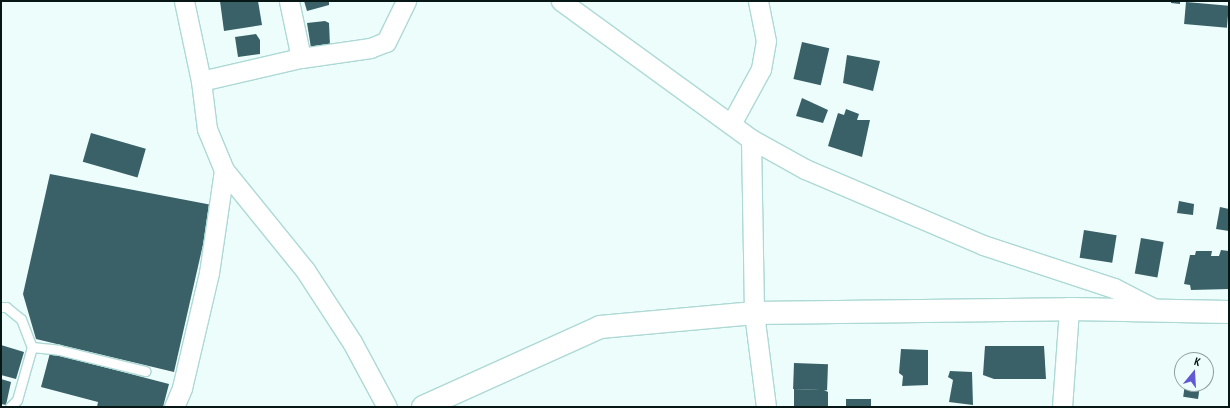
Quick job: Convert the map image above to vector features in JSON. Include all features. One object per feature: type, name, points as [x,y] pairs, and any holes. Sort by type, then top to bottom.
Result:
[{"type":"main road","points":[[423,407],[600,327],[754,313],[1069,309],[1229,312]]},
{"type":"street","points":[[184,1],[201,81],[207,129],[224,170],[304,270],[352,342],[387,407]]},
{"type":"street","points":[[289,1],[301,58]]},
{"type":"street","points":[[201,81],[301,58],[370,48],[386,42],[406,1]]},
{"type":"street","points":[[561,1],[751,139],[805,169],[975,242],[1114,288],[1157,310]]},
{"type":"street","points":[[731,124],[761,70],[766,41],[758,1]]},
{"type":"street","points":[[751,139],[754,313],[766,407]]},
{"type":"street","points":[[174,407],[182,388],[209,272],[224,170]]},
{"type":"street","points":[[1062,407],[1069,309]]},
{"type":"lane","points":[[1,307],[6,307],[21,319],[32,348],[17,400],[10,407]]},
{"type":"lane","points":[[32,348],[59,350],[144,371]]},
{"type":"building","points":[[220,1],[258,1],[262,25],[224,31]]},
{"type":"building","points":[[304,1],[329,1],[329,5],[307,11]]},
{"type":"building","points":[[1171,1],[1180,1],[1180,4],[1171,3]]},
{"type":"building","points":[[1186,2],[1229,6],[1227,28],[1184,24]]},
{"type":"building","points":[[325,21],[329,23],[330,46],[311,48],[307,23]]},
{"type":"building","points":[[256,34],[260,40],[260,54],[238,57],[235,37]]},
{"type":"building","points":[[802,42],[829,48],[821,85],[793,79]]},
{"type":"building","points":[[847,55],[880,61],[873,91],[843,83]]},
{"type":"building","points":[[802,98],[828,110],[823,123],[796,116]]},
{"type":"building","points":[[846,109],[859,114],[857,120],[870,120],[862,157],[828,146],[838,113],[844,115]]},
{"type":"building","points":[[91,133],[146,149],[138,178],[83,162]]},
{"type":"building","points":[[50,174],[212,205],[174,372],[36,339],[23,294]]},
{"type":"building","points":[[1179,201],[1194,204],[1193,215],[1177,213]]},
{"type":"building","points":[[1220,207],[1229,209],[1229,231],[1216,229]]},
{"type":"building","points":[[1084,230],[1117,235],[1112,263],[1080,258]]},
{"type":"building","points":[[1141,238],[1164,242],[1157,277],[1135,273]]},
{"type":"building","points":[[1221,250],[1229,251],[1229,289],[1191,290],[1190,285],[1184,284],[1190,255],[1195,255],[1196,251],[1212,251],[1211,256],[1219,256]]},
{"type":"building","points":[[1,345],[24,352],[16,379],[1,375]]},
{"type":"building","points":[[985,346],[1044,346],[1046,379],[994,379],[983,375]]},
{"type":"building","points":[[901,349],[928,350],[928,385],[902,386],[903,376],[899,373]]},
{"type":"building","points":[[50,353],[169,384],[163,407],[97,407],[98,402],[41,387]]},
{"type":"building","points":[[794,363],[828,364],[827,390],[793,389]]},
{"type":"building","points":[[950,371],[972,372],[973,405],[949,402],[953,380],[948,377]]},
{"type":"building","points":[[1,379],[11,382],[6,405],[1,404]]},
{"type":"building","points":[[794,389],[824,390],[828,392],[828,407],[794,407]]},
{"type":"building","points":[[1184,392],[1199,392],[1198,399],[1183,397]]},
{"type":"building","points":[[846,399],[871,399],[871,407],[846,407]]}]
